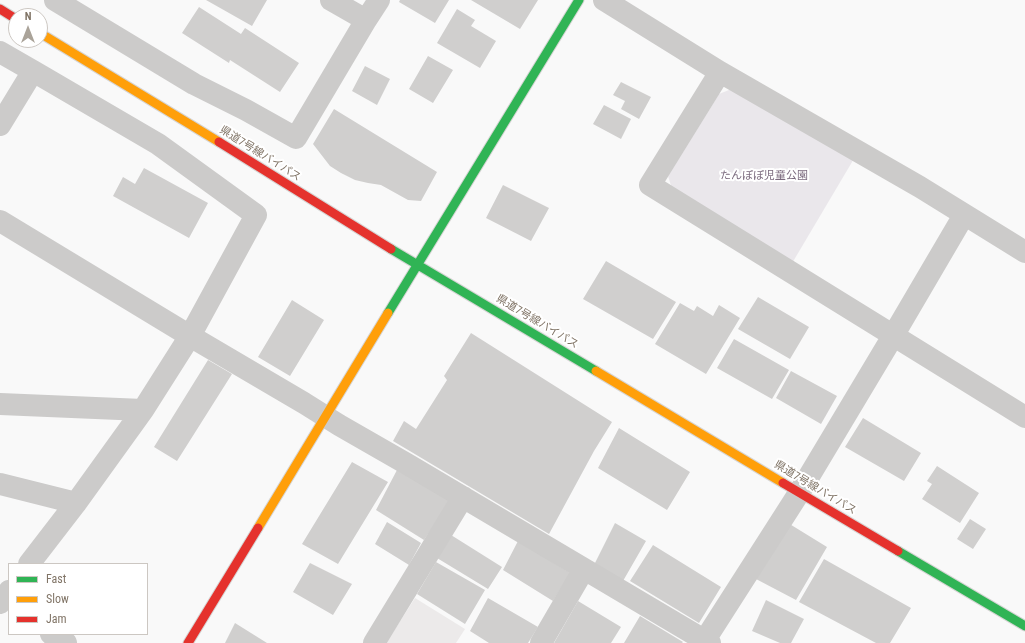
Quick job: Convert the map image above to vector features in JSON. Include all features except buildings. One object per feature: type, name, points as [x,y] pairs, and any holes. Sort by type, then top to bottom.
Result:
[{"type":"main road","points":[[188,643],[579,0]]},
{"type":"main road","name":"県道7号線バイパス","points":[[48,38],[417,265],[1025,626]]},
{"type":"street","points":[[55,0],[194,84],[246,110],[296,138],[378,0]]},
{"type":"street","points":[[331,0],[366,20]]},
{"type":"street","points":[[604,0],[720,72],[920,187],[1025,252]]},
{"type":"street","points":[[0,52],[158,144],[256,215],[190,336],[143,410],[31,563]]},
{"type":"street","points":[[0,125],[33,71]]},
{"type":"street","points":[[720,72],[650,185],[1025,417]]},
{"type":"street","points":[[0,221],[325,417],[463,497],[706,642],[799,493],[894,336],[964,214]]},
{"type":"street","points":[[0,404],[143,410]]},
{"type":"street","points":[[0,484],[76,503]]},
{"type":"street","points":[[374,643],[463,497]]},
{"type":"street","points":[[540,643],[584,569]]},
{"type":"street","points":[[0,603],[8,592]]},
{"type":"street","points":[[53,635],[66,643]]},
{"type":"shaded area","points":[[415,598],[465,629],[456,643],[386,643]]},
{"type":"green space","name":"たんぽぽ児童公園","points":[[734,88],[855,157],[791,265],[673,192],[668,176],[719,94]]},
{"type":"traffic: fast","points":[[388,313],[579,0]]},
{"type":"traffic: fast","points":[[391,249],[596,371]]},
{"type":"traffic: fast","points":[[898,551],[1025,626]]},
{"type":"traffic: slow","points":[[48,38],[219,142]]},
{"type":"traffic: slow","points":[[258,528],[388,313]]},
{"type":"traffic: slow","points":[[596,371],[783,483]]},
{"type":"traffic: jam","points":[[0,9],[8,14]]},
{"type":"traffic: jam","points":[[219,142],[391,249]]},
{"type":"traffic: jam","points":[[783,483],[898,551]]},
{"type":"traffic: jam","points":[[188,643],[258,528]]}]
